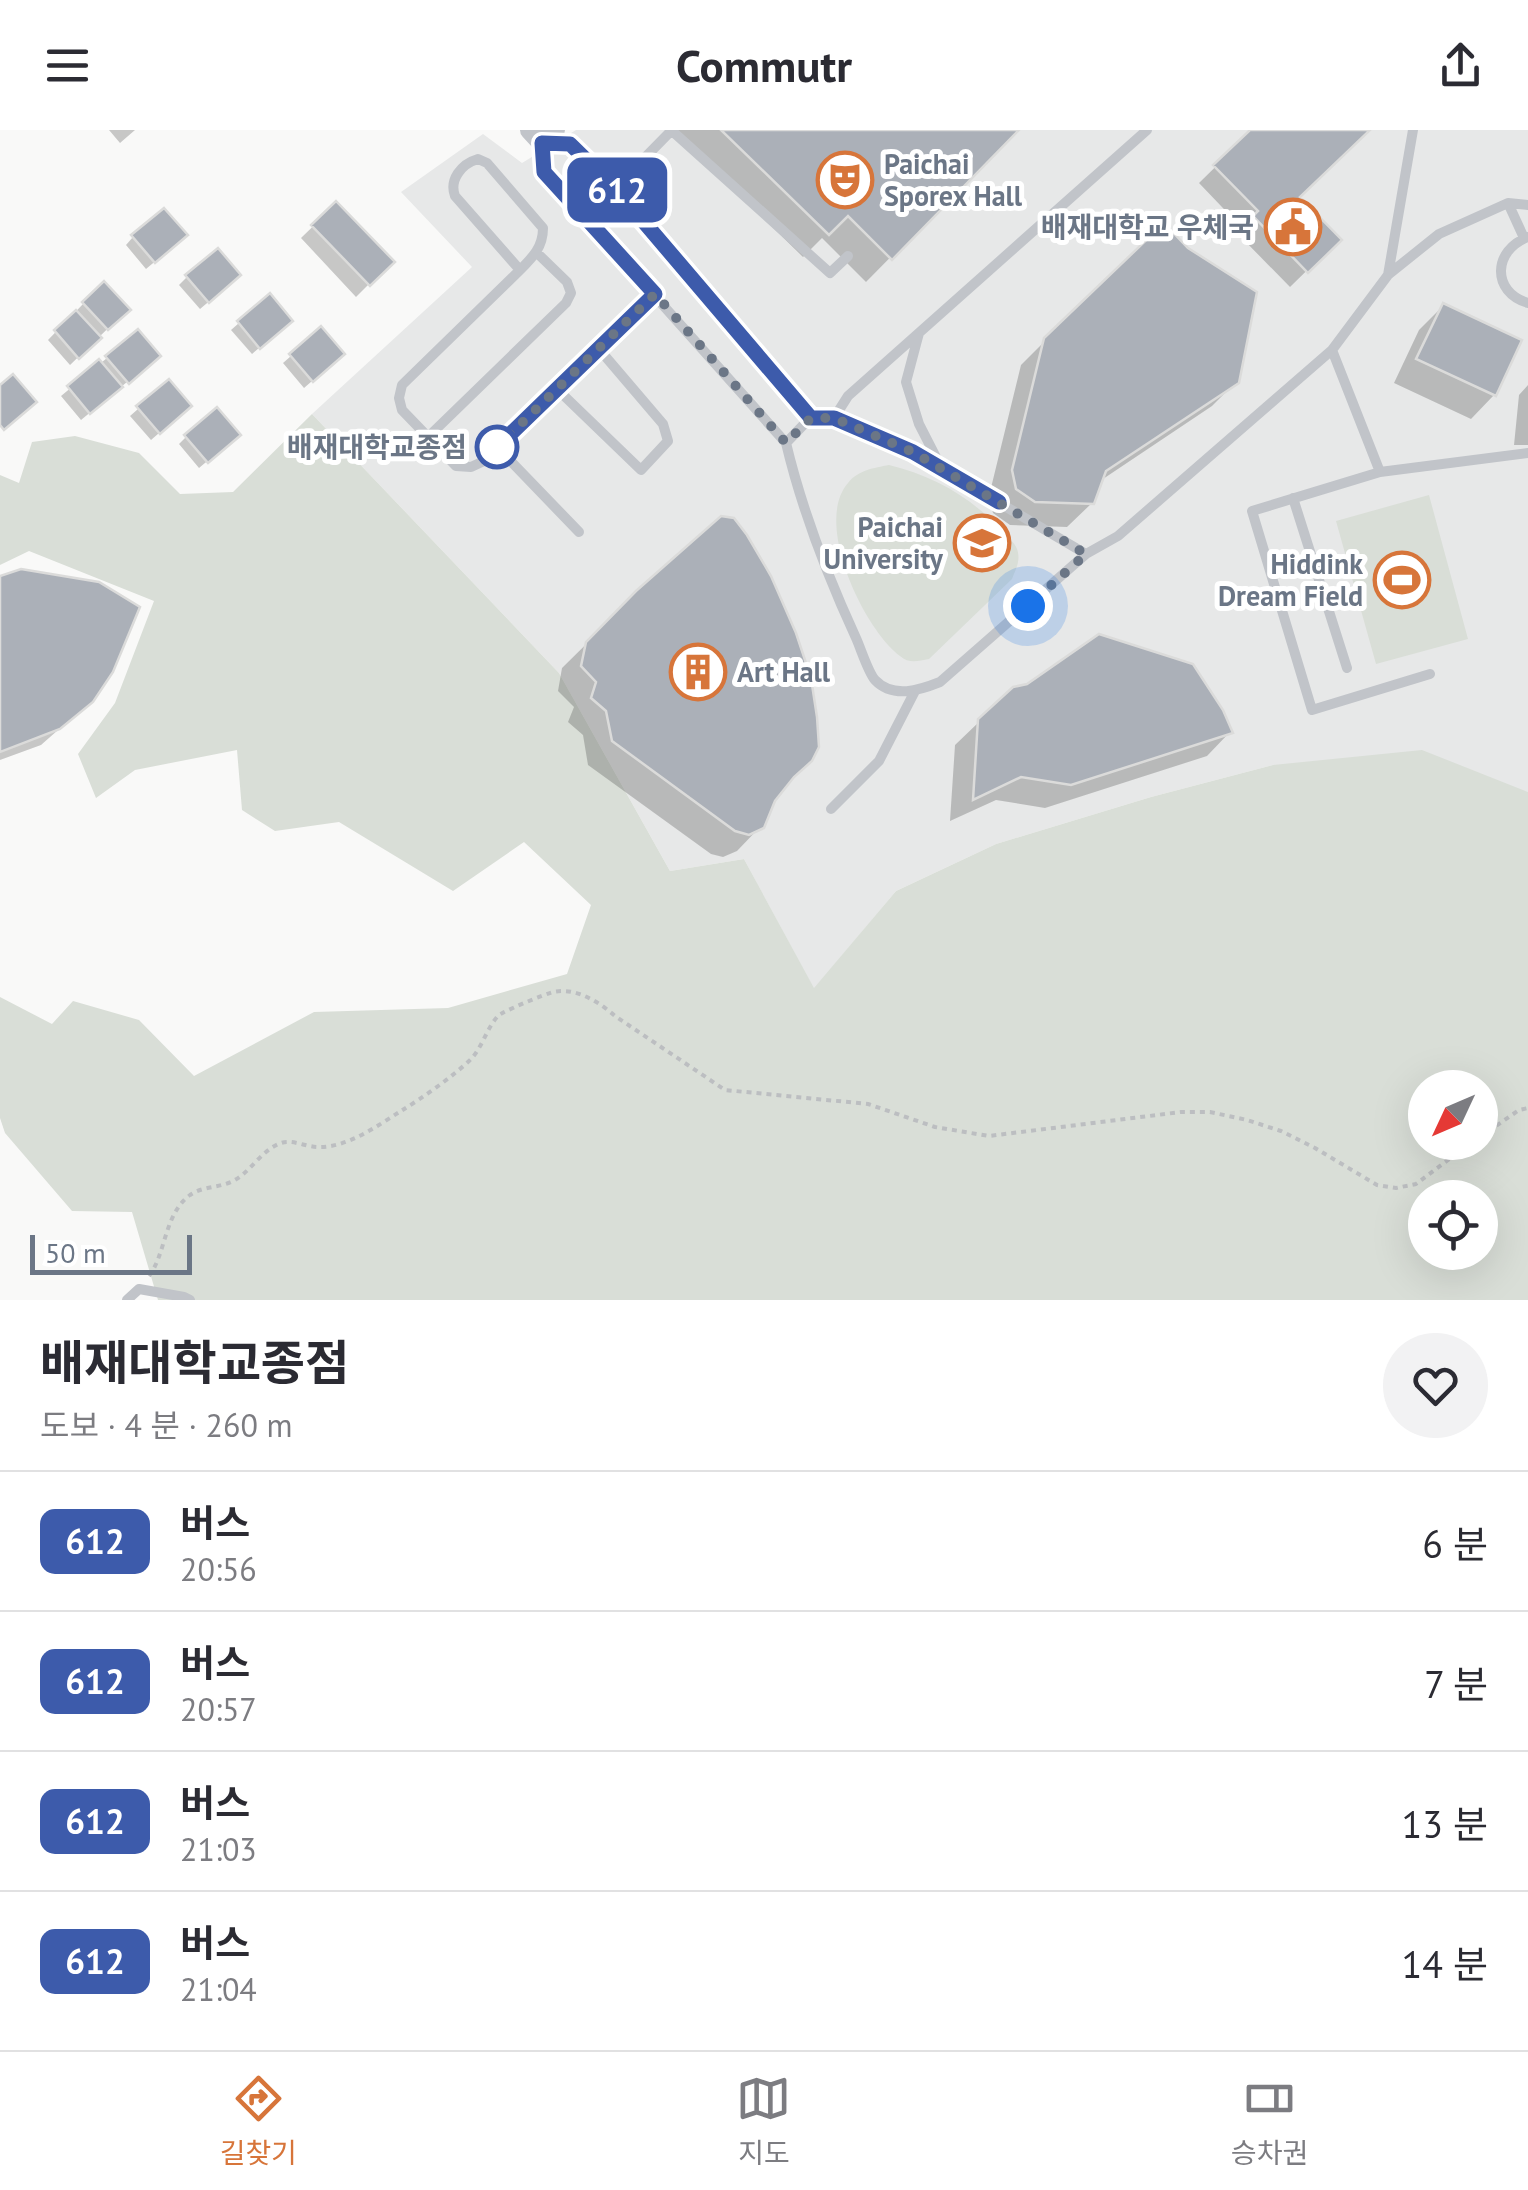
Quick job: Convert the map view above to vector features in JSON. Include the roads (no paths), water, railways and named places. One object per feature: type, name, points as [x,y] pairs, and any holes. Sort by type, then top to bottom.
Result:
[{"type":"lane","points":[[615,188],[671,130],[830,273],[848,256]]},
{"type":"lane","points":[[834,418],[848,396],[1147,130]]},
{"type":"lane","points":[[1388,275],[1414,130]]},
{"type":"lane","points":[[811,418],[615,188],[570,144],[542,134],[544,172],[786,443],[795,482],[834,590],[875,680],[895,691],[915,691],[940,682],[1086,554],[1118,536],[1332,350],[1388,275],[1439,234],[1508,202],[1528,205]]},
{"type":"lane","points":[[520,270],[455,196],[451,186],[470,161],[478,158],[487,163],[543,228],[543,237],[537,253],[520,270],[402,384],[402,410],[456,466],[470,467],[484,460],[655,294]]},
{"type":"lane","points":[[1508,202],[1526,238],[1506,252],[1501,273],[1510,294],[1528,304]]},
{"type":"lane","points":[[428,437],[566,304],[572,293],[566,282],[537,253]]},
{"type":"lane","points":[[919,332],[906,382],[920,424],[942,468]]},
{"type":"lane","points":[[557,390],[640,470],[668,441],[664,424],[599,348]]},
{"type":"lane","points":[[1332,350],[1380,472]]},
{"type":"lane","points":[[786,443],[811,418],[834,418],[913,452],[1086,554]]},
{"type":"lane","points":[[497,447],[580,532]]},
{"type":"lane","points":[[1430,674],[1312,710],[1252,510],[1380,472],[1528,453]]},
{"type":"lane","points":[[1293,498],[1347,668]]},
{"type":"lane","points":[[830,809],[879,761],[915,691]]},
{"type":"lane","points":[[127,1300],[139,1289],[190,1300]]},
{"type":"place","name":"Paichai Sporex Hall","points":[[845,180]]},
{"type":"place","name":"배재대학교 우체국","points":[[1293,227]]},
{"type":"place","name":"배재대학교종점","points":[[497,447]]},
{"type":"place","name":"Paichai University","points":[[982,543]]},
{"type":"place","name":"Hiddink Dream Field","points":[[1402,580]]},
{"type":"place","name":"Art Hall","points":[[698,672]]}]
